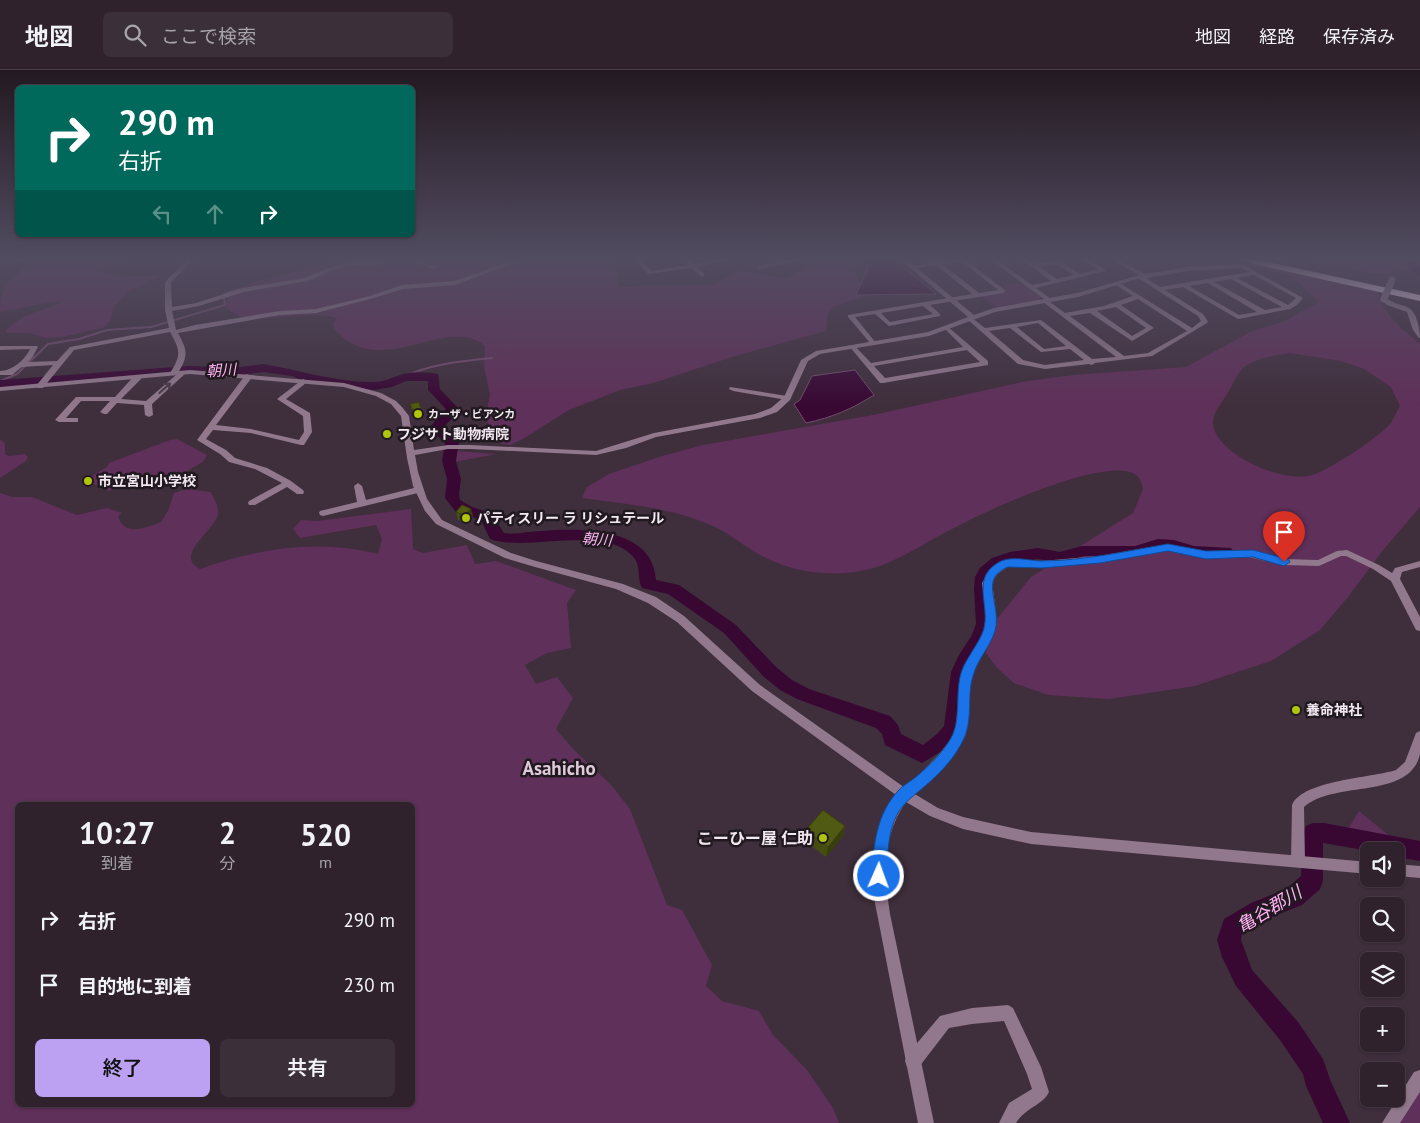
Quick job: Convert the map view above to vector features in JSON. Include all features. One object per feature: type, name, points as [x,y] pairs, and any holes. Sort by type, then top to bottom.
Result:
[{"type":"street","points":[[149,415],[148,403],[177,371],[183,348],[172,325],[168,310],[173,309]]},
{"type":"street","points":[[44,382],[72,348],[172,325],[194,327],[280,313],[323,309]]},
{"type":"street","points":[[873,343],[850,316],[894,309]]},
{"type":"street","points":[[877,312],[889,324],[938,316],[931,309]]},
{"type":"street","points":[[962,309],[1015,358],[1026,365],[1045,367],[1150,355],[1201,326],[1205,319],[1190,309]]},
{"type":"street","points":[[411,453],[458,447],[596,453],[612,450],[659,434],[763,414],[778,407],[787,398],[803,364],[808,358],[826,350],[921,336],[999,309]]},
{"type":"street","points":[[1057,309],[1124,359]]},
{"type":"street","points":[[1064,315],[1098,309]]},
{"type":"street","points":[[1092,311],[1132,339],[1151,328],[1123,309]]},
{"type":"street","points":[[1157,309],[1192,332]]},
{"type":"street","points":[[1225,309],[1238,317],[1281,309]]},
{"type":"street","points":[[1258,309],[1263,312]]},
{"type":"street","points":[[1405,309],[1412,315],[1415,332],[1420,336]]},
{"type":"street","points":[[984,330],[1039,321],[1092,363]]},
{"type":"street","points":[[1012,326],[1043,351],[1072,346]]},
{"type":"street","points":[[852,346],[883,382],[985,363],[947,328]]},
{"type":"street","points":[[0,348],[35,347],[25,365]]},
{"type":"street","points":[[869,365],[969,348]]},
{"type":"street","points":[[0,372],[9,373],[25,365],[60,363]]},
{"type":"street","points":[[0,390],[44,382],[138,377],[177,371],[357,387],[390,400],[399,407],[405,416],[418,490],[430,512],[439,522],[516,558],[621,587],[664,608],[684,621],[735,672],[756,688],[904,794],[934,812],[947,818],[1031,838],[1360,867]]},
{"type":"street","points":[[250,376],[201,440],[223,452],[225,456],[235,462],[271,472],[300,492]]},
{"type":"street","points":[[104,412],[138,377]]},
{"type":"street","points":[[210,427],[251,432],[301,443],[308,432],[307,415],[281,399],[303,381]]},
{"type":"street","points":[[733,389],[787,398]]},
{"type":"street","points":[[75,420],[60,420],[79,399],[148,403]]},
{"type":"street","points":[[252,503],[288,483]]},
{"type":"street","points":[[358,486],[362,503]]},
{"type":"street","points":[[323,513],[418,490]]},
{"type":"street","points":[[926,1123],[883,914],[879,888],[880,848],[885,825],[892,809],[904,794],[921,782],[959,737],[966,676],[989,631],[991,612],[987,583],[993,572],[1007,563],[1042,564],[1100,559],[1168,547],[1206,555],[1244,553],[1284,562],[1319,563],[1340,553],[1347,553],[1376,567],[1395,579],[1420,627]]},
{"type":"street","points":[[1395,579],[1398,570],[1420,564]]},
{"type":"street","points":[[1305,862],[1298,805],[1301,800],[1321,792],[1361,781],[1396,776],[1406,769],[1420,736]]},
{"type":"street","points":[[1405,871],[1420,872]]},
{"type":"street","points":[[913,1061],[945,1021],[972,1016],[1008,1013],[1035,1073],[1041,1092],[1015,1109],[1007,1123]]},
{"type":"street","points":[[1390,1123],[1420,1078]]},
{"type":"shaded area","points":[[0,309],[15,309],[0,312]]},
{"type":"shaded area","points":[[44,309],[113,309],[111,320],[105,327],[63,337],[46,338],[29,333],[7,333],[6,330],[26,316]]},
{"type":"shaded area","points":[[229,309],[831,309],[827,316],[826,331],[735,356],[653,383],[620,390],[569,410],[510,445],[498,443],[493,438],[486,416],[490,394],[484,367],[485,346],[469,338],[452,337],[412,346],[370,349],[351,343],[333,327],[337,318],[301,315],[256,318],[239,316]]},
{"type":"shaded area","points":[[1306,309],[1385,309],[1420,344],[1420,507],[1320,630],[1271,661],[1195,686],[1109,699],[1048,695],[1014,683],[997,668],[986,653],[993,624],[1031,577],[1133,513],[1143,489],[1139,478],[1126,471],[1106,471],[1050,486],[972,519],[888,563],[862,571],[847,573],[817,573],[787,567],[760,555],[715,527],[693,518],[646,507],[582,498],[587,487],[609,474],[662,456],[703,445],[873,415],[1027,381],[1073,375],[1186,367],[1250,332],[1285,321]],"holes":[[[1290,353],[1341,361],[1364,369],[1391,387],[1400,406],[1391,423],[1375,437],[1352,454],[1316,473],[1296,477],[1283,475],[1254,465],[1229,449],[1214,429],[1213,419],[1217,409],[1239,373],[1253,362]]]},
{"type":"shaded area","points":[[855,370],[874,395],[841,412],[806,423],[794,404],[800,400],[812,376]]},
{"type":"shaded area","points":[[0,439],[5,443],[5,454],[9,456],[25,454],[28,457],[26,461],[0,478]]},
{"type":"shaded area","points":[[177,439],[207,455],[203,462],[155,489],[130,481],[109,491],[85,480],[107,467],[109,463]]},
{"type":"shaded area","points":[[457,451],[497,454],[454,462]]},
{"type":"shaded area","points":[[186,489],[211,492],[217,505],[218,514],[215,521],[193,550],[191,557],[193,563],[200,569],[244,556],[288,548],[333,547],[356,549],[378,554],[382,539],[376,525],[300,538],[293,529],[301,520],[317,521],[411,509],[413,549],[423,553],[467,545],[475,564],[496,561],[576,590],[567,603],[571,648],[547,653],[525,665],[536,684],[557,677],[573,698],[556,729],[574,750],[612,786],[630,809],[667,905],[682,910],[712,965],[706,986],[722,1001],[759,1011],[773,1035],[807,1070],[833,1108],[839,1123],[0,1123],[0,493],[13,497],[32,497],[77,515],[107,508],[122,513],[118,516],[121,523],[130,529],[148,527],[161,522],[168,511],[174,493]]},
{"type":"shaded area","points":[[1359,811],[1397,842],[1360,842],[1360,848],[1338,845]]},
{"type":"shaded area","points":[[1420,1089],[1420,1123],[1399,1123]]},
{"type":"building","points":[[419,402],[421,409],[413,411],[410,404]]},
{"type":"building","points":[[462,505],[471,509],[464,515],[456,512]]},
{"type":"building","points":[[823,810],[845,826],[828,847],[806,830]]},
{"type":"waterway","points":[[0,381],[17,374],[48,344],[79,339],[107,330],[151,327],[211,309]]},
{"type":"waterway","points":[[404,377],[436,366],[492,358]]},
{"type":"waterway","name":"朝川","points":[[0,384],[188,370],[239,371],[263,368],[295,373],[308,378],[374,386],[388,384],[404,377],[434,377],[434,390],[452,408],[452,411],[435,428],[452,442],[449,461],[454,479],[452,498],[461,508],[469,512],[480,513],[486,517],[495,535],[511,539],[550,535],[581,535],[614,540],[628,546],[639,554],[646,565],[648,584],[673,589],[730,629],[770,672],[786,685],[803,694],[883,722],[891,731],[892,739],[911,747],[922,755],[944,739],[953,726],[960,672],[965,660],[980,637],[984,624],[982,583],[983,577],[991,566],[1010,557],[1038,553],[1060,557],[1082,551],[1136,551],[1158,544],[1174,545],[1193,551],[1226,552]]},
{"type":"waterway","name":"亀谷郡川","points":[[1337,1123],[1319,1086],[1314,1068],[1289,1031],[1244,978],[1234,957],[1229,940],[1232,927],[1259,911],[1294,897],[1312,881],[1313,833],[1324,833],[1420,851]]},
{"type":"place","name":"カーザ・ビアンカ","points":[[418,414]]},
{"type":"place","name":"フジサト動物病院","points":[[387,434]]},
{"type":"place","name":"市立宮山小学校","points":[[88,481]]},
{"type":"place","name":"パティスリー ラ リシュテール","points":[[466,518]]},
{"type":"place","name":"養命神社","points":[[1296,710]]},
{"type":"place","name":"こーひー屋 仁助","points":[[823,838]]},
{"type":"district","name":"Asahicho","points":[[559,768]]},
{"type":"route","points":[[879,876],[882,836],[892,809],[904,794],[921,782],[959,737],[966,676],[989,631],[991,612],[987,583],[993,572],[1007,563],[1042,564],[1100,559],[1168,547],[1206,555],[1253,554],[1284,562]]}]
